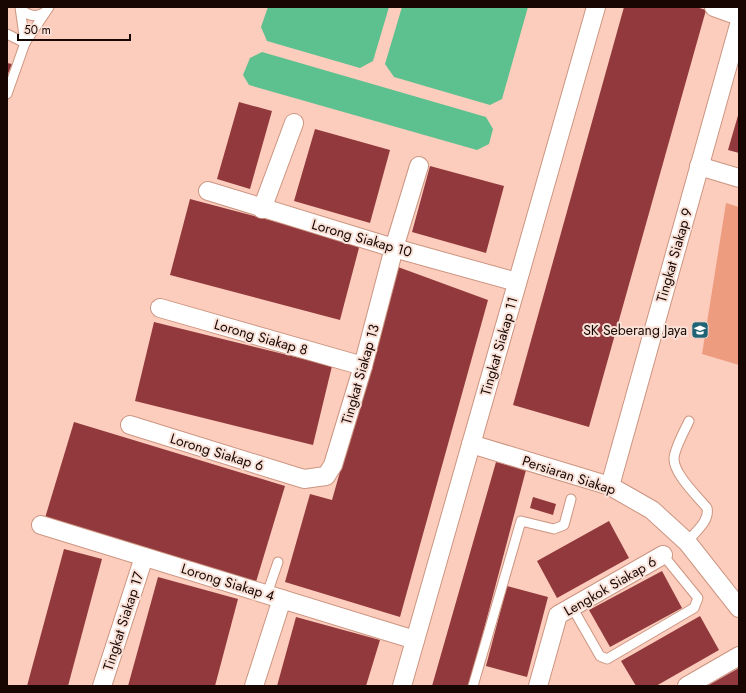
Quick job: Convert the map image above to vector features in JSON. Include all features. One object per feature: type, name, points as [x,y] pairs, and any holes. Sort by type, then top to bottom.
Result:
[{"type":"street","name":"Tingkat Siakap 11","points":[[402,686],[596,7]]},
{"type":"street","points":[[714,7],[739,16]]},
{"type":"street","name":"Tingkat Siakap 9","points":[[610,486],[739,25]]},
{"type":"street","points":[[262,209],[294,123]]},
{"type":"street","name":"Tingkat Siakap 13","points":[[304,479],[326,476],[333,465],[363,366],[394,248],[419,166]]},
{"type":"street","points":[[699,166],[739,178]]},
{"type":"street","name":"Lorong Siakap 10","points":[[208,191],[262,209],[394,248],[517,282]]},
{"type":"street","name":"Lorong Siakap 8","points":[[160,308],[363,366]]},
{"type":"street","name":"Lorong Siakap 6","points":[[130,425],[304,479]]},
{"type":"street","name":"Persiaran Siakap","points":[[471,444],[610,486],[652,510],[687,542],[739,608]]},
{"type":"street","name":"Lorong Siakap 4","points":[[41,525],[415,640]]},
{"type":"street","name":"Lengkok Siakap 6","points":[[538,686],[558,615],[663,556]]},
{"type":"street","name":"Tingkat Siakap 17","points":[[102,686],[144,557]]},
{"type":"street","points":[[254,686],[274,596]]},
{"type":"street","points":[[687,686],[739,656]]},
{"type":"lane","points":[[21,8],[30,15],[40,15],[47,10]]},
{"type":"lane","points":[[21,8],[25,43]]},
{"type":"lane","points":[[7,94],[25,43],[47,10]]},
{"type":"lane","points":[[7,34],[25,43]]},
{"type":"lane","points":[[687,542],[706,518],[708,513],[707,508],[680,477],[674,459],[690,421]]},
{"type":"lane","points":[[473,686],[521,521],[554,529],[564,525],[571,499]]},
{"type":"lane","points":[[572,607],[600,656],[607,659],[694,608],[698,598],[663,556]]},
{"type":"lane","points":[[274,596],[278,562]]},
{"type":"shaded area","points":[[268,7],[389,7],[373,61],[360,68],[267,41],[261,27]]},
{"type":"shaded area","points":[[402,7],[528,7],[502,99],[490,105],[394,77],[385,64]]},
{"type":"shaded area","points":[[262,52],[486,117],[493,129],[489,144],[477,150],[249,85],[243,75],[250,58]]},
{"type":"shaded area","points":[[726,203],[739,207],[739,365],[702,354]]},
{"type":"building","points":[[624,7],[696,7],[706,10],[589,427],[513,405]]},
{"type":"building","points":[[7,63],[12,64],[7,76]]},
{"type":"building","points":[[239,102],[272,111],[250,189],[217,179]]},
{"type":"building","points":[[739,112],[739,153],[728,150]]},
{"type":"building","points":[[315,129],[390,150],[370,223],[294,201]]},
{"type":"building","points":[[430,166],[504,186],[486,253],[412,232]]},
{"type":"building","points":[[190,199],[360,244],[340,320],[170,275]]},
{"type":"building","points":[[398,267],[488,300],[400,617],[285,582],[310,494],[332,500]]},
{"type":"building","points":[[154,322],[332,366],[313,445],[135,401]]},
{"type":"building","points":[[74,422],[285,486],[256,582],[45,518]]},
{"type":"building","points":[[496,462],[526,470],[469,686],[432,686]]},
{"type":"building","points":[[533,497],[556,504],[553,515],[530,508]]},
{"type":"building","points":[[609,521],[629,558],[557,598],[537,561]]},
{"type":"building","points":[[64,549],[102,559],[68,686],[27,686]]},
{"type":"building","points":[[662,571],[682,608],[610,647],[589,610]]},
{"type":"building","points":[[158,577],[238,599],[215,686],[128,686]]},
{"type":"building","points":[[507,586],[548,597],[527,677],[486,666]]},
{"type":"building","points":[[700,616],[719,650],[656,686],[636,686],[621,661]]},
{"type":"building","points":[[296,617],[380,640],[366,686],[277,686]]},
{"type":"building","points":[[739,668],[739,686],[707,686]]},
{"type":"place","name":"SK Seberang Jaya","points":[[700,330]]}]
